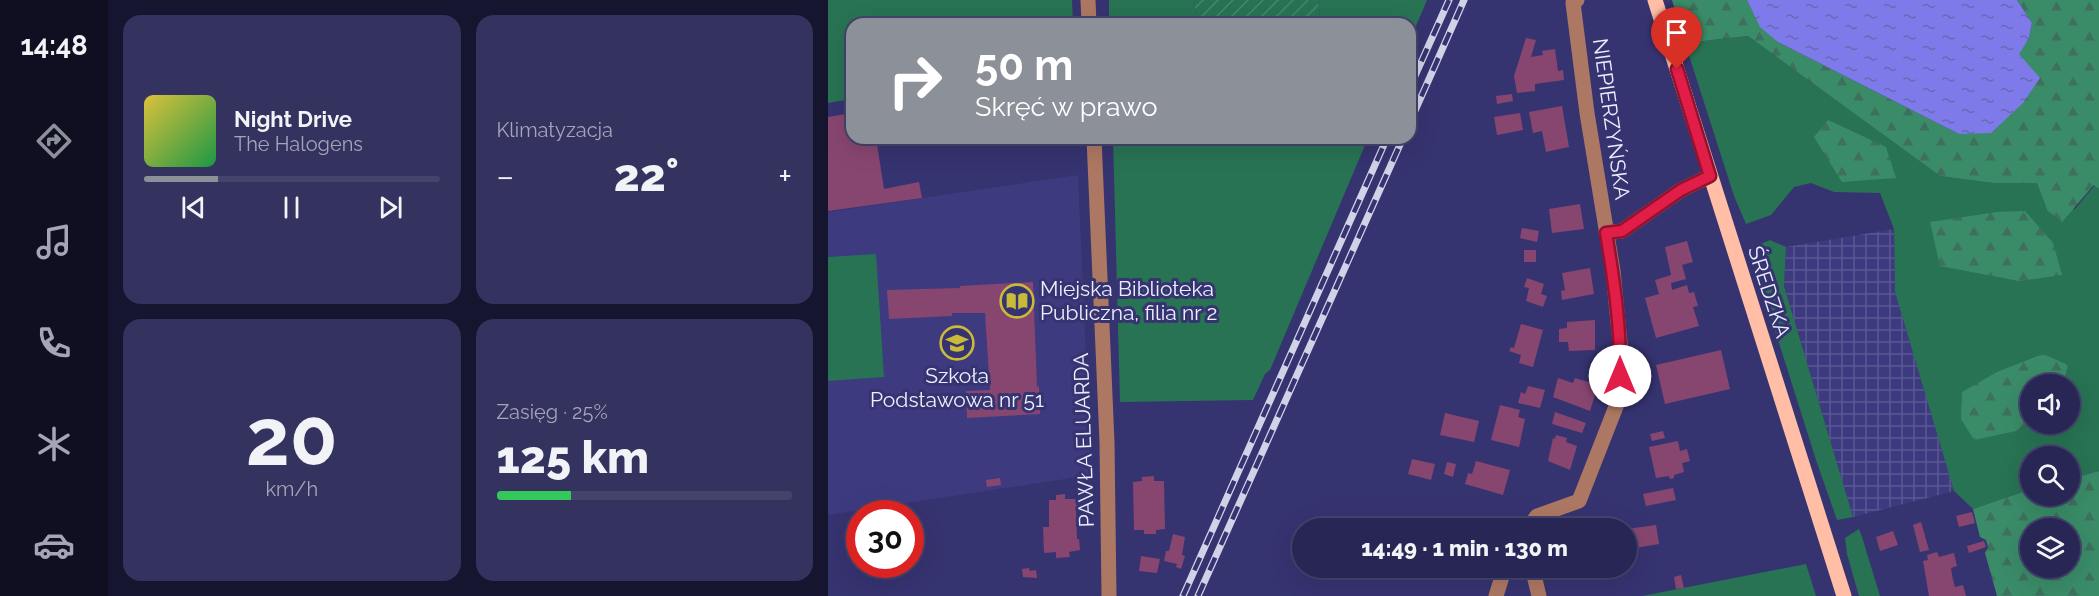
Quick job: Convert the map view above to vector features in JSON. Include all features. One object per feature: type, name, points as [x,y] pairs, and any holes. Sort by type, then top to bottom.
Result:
[{"type":"main road","name":"ŚREDZKA","points":[[1655,0],[1844,596]]},
{"type":"street","points":[[1088,0],[1089,18]]},
{"type":"street","name":"NIEPIERZYŃSKA","points":[[1536,518],[1579,501],[1617,404],[1621,353],[1613,271],[1587,113],[1574,3],[1577,0]]},
{"type":"street","name":"PAWŁA ELUARDA","points":[[1094,144],[1107,442],[1109,596]]},
{"type":"street","points":[[1606,233],[1622,231],[1681,190],[1710,176]]},
{"type":"street","points":[[1496,596],[1502,578]]},
{"type":"street","points":[[1535,578],[1539,596]]},
{"type":"shaded area","name":"Szkoła Podstawowa nr 51","points":[[1078,175],[1091,475],[924,500],[846,500],[846,512],[828,515],[828,212]]},
{"type":"shaded area","points":[[1894,229],[1895,292],[1954,491],[1853,517],[1784,286],[1786,247]]},
{"type":"green space","points":[[828,0],[1072,0],[1073,18],[846,18],[846,100],[828,103]]},
{"type":"green space","points":[[1109,0],[1194,0],[1196,18],[1109,18]]},
{"type":"green space","points":[[1194,0],[1318,0],[1320,18],[1196,18]]},
{"type":"green space","points":[[1318,0],[1427,0],[1416,26],[1416,18],[1320,18]]},
{"type":"green space","points":[[1672,0],[1747,0],[1753,12],[1778,42],[1959,134],[2029,38],[2032,23],[2017,0],[2099,0],[2099,189],[2094,185],[2062,222],[2047,210],[2037,183],[1992,183],[1940,176],[1748,36],[1685,43]]},
{"type":"green space","points":[[1748,36],[1940,176],[1992,183],[2037,183],[2047,210],[2075,209],[2095,185],[2099,189],[2099,471],[2080,476],[2080,446],[2020,446],[2020,493],[1973,509],[1954,491],[1895,292],[1894,229],[1880,193],[1834,192],[1811,183],[1794,187],[1771,215],[1746,224],[1734,196],[1685,43]]},
{"type":"green space","points":[[1828,120],[1886,147],[1896,178],[1842,182],[1814,137]]},
{"type":"green space","points":[[1113,144],[1365,144],[1270,370],[1265,374],[1253,400],[1120,402]]},
{"type":"green space","points":[[2025,211],[2053,243],[2062,275],[2019,281],[1940,266],[1930,222],[1997,212]]},
{"type":"green space","points":[[1770,240],[1786,247],[1784,286],[1853,517],[1837,520],[1761,286],[1756,253],[1761,244]]},
{"type":"green space","points":[[876,254],[884,377],[828,381],[828,257]]},
{"type":"green space","points":[[2043,354],[2068,365],[2066,374],[2020,374],[2020,428],[1974,440],[1961,419],[1962,392],[1997,372]]},
{"type":"green space","points":[[2099,471],[2099,596],[1997,596],[1985,553],[1988,547],[1986,540],[1980,537],[1973,509],[2020,493],[2020,506],[2080,506],[2080,476]]},
{"type":"green space","points":[[1859,529],[1880,596],[1859,596],[1847,554],[1845,538]]},
{"type":"green space","points":[[1806,564],[1816,596],[1642,596]]},
{"type":"water","points":[[1747,0],[2017,0],[2032,23],[2029,38],[2019,54],[2040,78],[2023,103],[1991,133],[1959,134],[1778,42],[1760,27]]},
{"type":"building","points":[[1526,38],[1536,40],[1531,57],[1543,55],[1542,51],[1555,49],[1558,71],[1563,70],[1564,80],[1535,84],[1535,91],[1517,93],[1514,76]]},
{"type":"building","points":[[1512,94],[1513,101],[1497,104],[1496,96]]},
{"type":"building","points":[[1562,106],[1569,147],[1546,152],[1542,131],[1533,133],[1529,112]]},
{"type":"building","points":[[1520,113],[1523,130],[1497,135],[1494,117]]},
{"type":"building","points":[[846,114],[846,144],[877,144],[884,189],[919,182],[922,198],[828,211],[828,117]]},
{"type":"building","points":[[1580,204],[1584,229],[1552,233],[1549,209]]},
{"type":"building","points":[[1522,228],[1539,231],[1537,242],[1520,238]]},
{"type":"building","points":[[1687,241],[1693,262],[1682,265],[1686,279],[1671,283],[1672,290],[1687,285],[1689,293],[1694,292],[1698,306],[1693,307],[1699,326],[1656,338],[1645,298],[1659,294],[1655,280],[1671,275],[1665,247]]},
{"type":"building","points":[[1524,250],[1536,250],[1536,262],[1524,262]]},
{"type":"building","points":[[1590,268],[1594,294],[1562,300],[1561,291],[1565,290],[1562,273]]},
{"type":"building","points":[[1527,278],[1544,284],[1541,294],[1547,296],[1543,307],[1526,301],[1529,288],[1524,287]]},
{"type":"building","points":[[1033,282],[1040,414],[967,418],[966,391],[990,390],[985,313],[952,313],[952,316],[889,319],[887,290],[960,288],[960,286]]},
{"type":"building","points":[[1595,320],[1595,350],[1569,351],[1568,342],[1559,342],[1559,329],[1567,328],[1567,322]]},
{"type":"building","points":[[1521,324],[1543,330],[1533,367],[1519,363],[1521,355],[1509,351],[1511,347],[1514,348]]},
{"type":"building","points":[[1721,350],[1730,389],[1665,404],[1656,365]]},
{"type":"building","points":[[1558,378],[1573,383],[1575,378],[1598,385],[1590,411],[1553,397]]},
{"type":"building","points":[[1528,386],[1545,390],[1540,408],[1518,403],[1521,392],[1525,394]]},
{"type":"building","points":[[1500,405],[1520,410],[1518,417],[1525,419],[1519,447],[1491,440]]},
{"type":"building","points":[[1555,412],[1586,423],[1582,433],[1552,424]]},
{"type":"building","points":[[1445,413],[1479,421],[1474,442],[1440,435]]},
{"type":"building","points":[[1663,431],[1665,438],[1652,441],[1650,434]]},
{"type":"building","points":[[1556,435],[1567,438],[1566,442],[1577,446],[1570,470],[1548,461],[1553,438],[1555,439]]},
{"type":"building","points":[[1678,441],[1680,451],[1687,449],[1690,461],[1682,463],[1684,472],[1670,479],[1669,476],[1656,478],[1649,447]]},
{"type":"building","points":[[1412,459],[1435,464],[1431,480],[1408,474]]},
{"type":"building","points":[[1476,461],[1510,470],[1503,495],[1465,484],[1468,473],[1472,474]]},
{"type":"building","points":[[1447,462],[1456,464],[1453,477],[1444,474]]},
{"type":"building","points":[[1154,476],[1154,481],[1164,481],[1165,529],[1156,530],[1156,534],[1144,534],[1144,530],[1134,530],[1133,482],[1142,481],[1142,477]]},
{"type":"building","points":[[1000,478],[1001,485],[987,487],[986,480]]},
{"type":"building","points":[[1673,488],[1676,500],[1646,506],[1643,494]]},
{"type":"building","points":[[1065,494],[1065,499],[1078,501],[1077,539],[1079,539],[1080,550],[1069,552],[1070,557],[1056,558],[1056,552],[1044,553],[1043,527],[1049,527],[1049,500],[1056,500],[1056,495]]},
{"type":"building","points":[[1972,512],[1975,523],[1959,527],[1956,516]]},
{"type":"building","points":[[1921,522],[1929,550],[1920,552],[1913,525]]},
{"type":"building","points":[[1656,525],[1659,544],[1637,548],[1637,528]]},
{"type":"building","points":[[1893,531],[1898,545],[1880,551],[1876,537]]},
{"type":"building","points":[[1173,534],[1185,537],[1182,555],[1185,556],[1181,569],[1176,567],[1177,564],[1164,561]]},
{"type":"building","points":[[1984,541],[1986,547],[1969,553],[1967,546]]},
{"type":"building","points":[[1937,552],[1939,557],[1954,553],[1957,566],[1951,568],[1953,580],[1955,587],[1963,585],[1966,596],[1929,596],[1923,561],[1928,560],[1927,555]]},
{"type":"building","points":[[1141,556],[1160,559],[1157,573],[1139,571]]},
{"type":"building","points":[[1029,568],[1030,571],[1036,570],[1037,578],[1023,577],[1022,569]]},
{"type":"building","points":[[1681,575],[1684,588],[1676,589],[1674,577]]},
{"type":"railway","points":[[1416,74],[1449,0]]},
{"type":"railway","points":[[1416,108],[1464,0]]},
{"type":"railway","points":[[1183,596],[1384,144]]},
{"type":"railway","points":[[1198,596],[1400,144]]},
{"type":"place","name":"Miejska Biblioteka Publiczna, filia nr 2","points":[[1017,301]]},
{"type":"place","name":"Szkoła Podstawowa nr 51","points":[[957,343]]},
{"type":"route","points":[[1620,376],[1621,353],[1617,310],[1606,233],[1622,231],[1681,190],[1710,176],[1677,69]]}]
